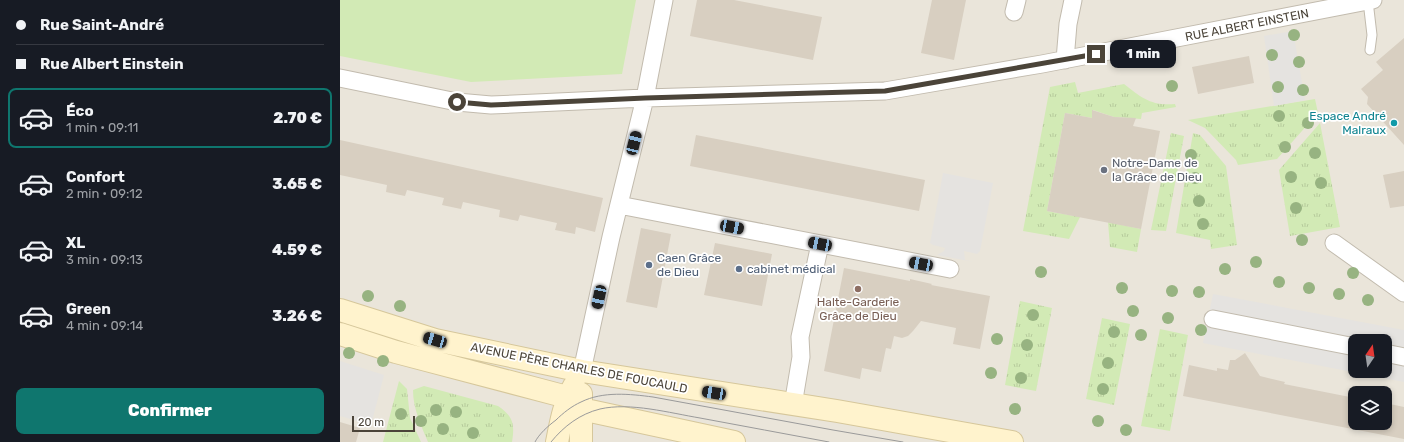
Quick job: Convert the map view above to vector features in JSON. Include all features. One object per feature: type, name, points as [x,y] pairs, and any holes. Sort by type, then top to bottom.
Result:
[{"type":"main road","name":"AVENUE PÈRE CHARLES DE FOUCAULD","points":[[340,310],[435,340],[582,371],[1012,442]]},
{"type":"main road","name":"AVENUE PÈRE CHARLES DE FOUCAULD","points":[[340,334],[396,352],[574,403],[734,442]]},
{"type":"main road","points":[[581,442],[574,403],[582,371]]},
{"type":"main road","points":[[557,442],[562,414],[574,403]]},
{"type":"street","points":[[582,371],[619,205],[645,98],[664,0]]},
{"type":"street","points":[[1066,60],[1068,24],[1073,0]]},
{"type":"street","name":"RUE ALBERT EINSTEIN","points":[[340,78],[457,102],[491,105],[645,98],[885,91],[1066,60],[1325,5],[1370,0]]},
{"type":"street","points":[[619,205],[950,269]]},
{"type":"street","points":[[1334,243],[1404,293]]},
{"type":"street","points":[[793,405],[801,357],[800,337],[820,244]]},
{"type":"street","points":[[1213,319],[1348,346]]},
{"type":"street","points":[[1392,354],[1404,357]]},
{"type":"lane","points":[[1370,0],[1372,35],[1370,50]]},
{"type":"shaded area","points":[[340,0],[1404,0],[1404,442],[340,442]]},
{"type":"shaded area","points":[[1293,31],[1305,100],[1274,106],[1264,36]]},
{"type":"shaded area","points":[[943,173],[993,183],[980,251],[977,254],[964,251],[965,260],[974,262],[937,255],[944,251],[945,248],[930,243]]},
{"type":"shaded area","points":[[1213,294],[1404,330],[1404,382],[1383,378],[1392,378],[1392,334],[1348,334],[1348,371],[1203,343]]},
{"type":"shaded area","points":[[340,361],[384,375],[371,425],[340,416]]},
{"type":"green space","points":[[340,0],[636,0],[622,74],[471,82],[340,56]]},
{"type":"green space","points":[[1075,82],[1078,93],[1124,84],[1147,100],[1159,104],[1175,104],[1176,107],[1142,113],[1141,119],[1114,117],[1093,110],[1092,118],[1065,113],[1047,211],[1080,217],[1069,239],[1023,231],[1050,87]]},
{"type":"green space","points":[[1315,99],[1318,113],[1277,159],[1238,165],[1236,160],[1205,128],[1188,120]]},
{"type":"green space","points":[[1320,123],[1340,227],[1290,236],[1279,170]]},
{"type":"green space","points":[[1171,133],[1184,136],[1166,231],[1151,230]]},
{"type":"green space","points":[[1193,133],[1200,135],[1226,166],[1237,245],[1211,249],[1210,240],[1176,233]]},
{"type":"green space","points":[[1108,222],[1141,229],[1137,252],[1110,247]]},
{"type":"green space","points":[[1020,301],[1052,308],[1036,391],[1005,385]]},
{"type":"green space","points":[[1102,318],[1130,324],[1114,405],[1086,399]]},
{"type":"green space","points":[[1160,329],[1188,335],[1170,431],[1141,426]]},
{"type":"green space","points":[[399,381],[407,389],[410,418],[421,442],[383,442]]},
{"type":"green space","points":[[424,386],[498,406],[507,413],[512,421],[512,442],[428,442],[418,417],[413,397],[413,390]]},
{"type":"building","points":[[697,0],[734,0],[822,17],[813,60],[690,36]]},
{"type":"building","points":[[932,0],[966,0],[954,60],[921,53]]},
{"type":"building","name":"Espace André Malraux","points":[[1404,38],[1404,145],[1367,104],[1368,97],[1361,89],[1383,70],[1376,62]]},
{"type":"building","points":[[1249,56],[1254,83],[1198,94],[1192,67]]},
{"type":"building","name":"Notre-Dame de la Grâce de Dieu","points":[[1092,110],[1114,117],[1136,118],[1133,126],[1160,131],[1141,229],[1047,211],[1065,113],[1092,118]]},
{"type":"building","points":[[696,135],[925,180],[919,211],[690,166]]},
{"type":"building","points":[[340,140],[603,198],[595,232],[576,227],[575,234],[555,230],[557,223],[520,215],[518,221],[499,217],[500,210],[463,202],[461,209],[442,205],[444,198],[407,190],[405,196],[386,192],[387,185],[340,175]]},
{"type":"building","points":[[1404,171],[1404,206],[1390,208],[1383,175]]},
{"type":"building","name":"Caen Grâce de Dieu","points":[[641,228],[671,234],[657,308],[626,302]]},
{"type":"building","name":"cabinet médical","points":[[715,243],[772,254],[762,306],[704,295]]},
{"type":"building","points":[[844,268],[910,281],[910,279],[932,284],[931,285],[990,296],[980,349],[953,344],[956,328],[921,321],[908,336],[902,338],[894,336],[891,349],[886,348],[881,372],[862,368],[860,379],[824,371]]},
{"type":"building","points":[[1245,353],[1260,376],[1285,382],[1284,384],[1348,397],[1348,428],[1183,396],[1189,365],[1217,371],[1217,368],[1228,370],[1230,360],[1235,360]]},
{"type":"building","points":[[1392,404],[1404,407],[1404,439],[1358,430],[1392,430]]},
{"type":"building","points":[[340,422],[360,428],[356,442],[340,442]]},
{"type":"tram line","points":[[535,442],[547,427],[574,406],[598,396],[617,394],[653,397],[903,442]]},
{"type":"tram line","points":[[551,442],[561,431],[579,417],[593,411],[612,407],[637,407],[663,411],[829,442]]},
{"type":"place","name":"Espace André Malraux","points":[[1394,123]]},
{"type":"place","name":"Notre-Dame de la Grâce de Dieu","points":[[1104,170]]},
{"type":"place","name":"Caen Grâce de Dieu","points":[[649,265]]},
{"type":"place","name":"cabinet médical","points":[[739,269]]},
{"type":"place","name":"Halte-Garderie Grâce de Dieu","points":[[858,289]]},
{"type":"route","points":[[457,102],[491,105],[645,98],[885,91],[1096,54]]}]
